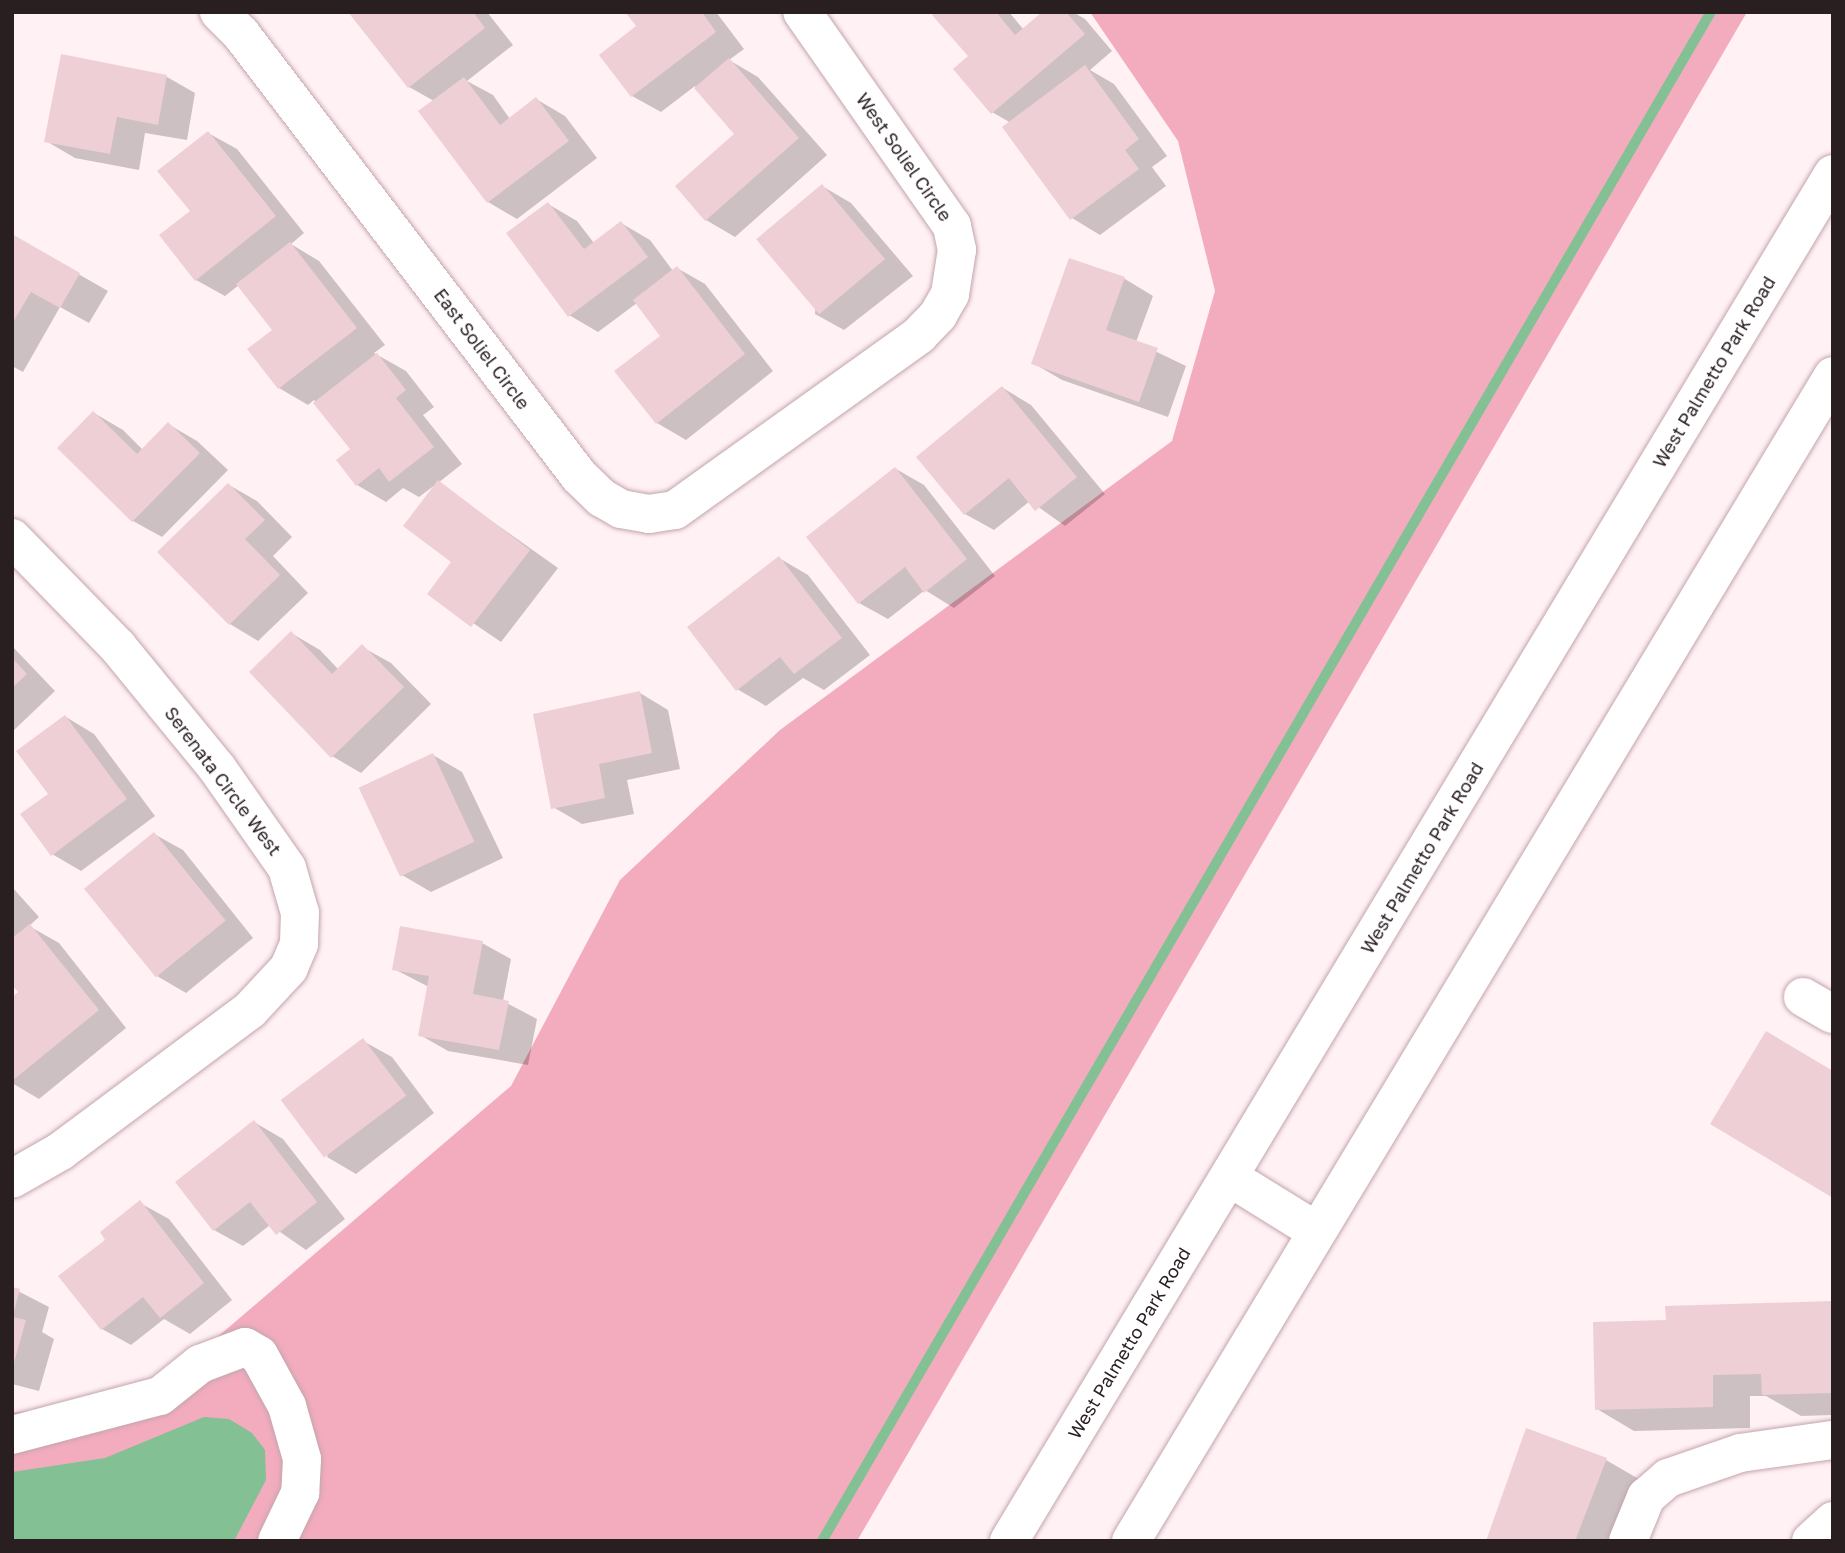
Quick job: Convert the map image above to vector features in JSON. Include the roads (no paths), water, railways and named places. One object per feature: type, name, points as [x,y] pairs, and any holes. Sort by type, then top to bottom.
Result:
[{"type":"main road","name":"East Soliel Circle","points":[[219,12],[241,34],[579,476],[602,498],[621,509],[649,514],[676,510],[805,417]]},
{"type":"main road","name":"West Soliel Circle","points":[[802,12],[953,226],[957,250],[950,293],[938,316],[919,335],[805,417]]},
{"type":"main road","name":"West Palmetto Park Road","points":[[1009,1541],[1833,174]]},
{"type":"main road","points":[[1130,1541],[1833,376]]},
{"type":"main road","name":"Serenata Circle West","points":[[12,538],[118,647],[217,768],[287,868],[297,892],[299,944],[289,968],[250,1010],[61,1151],[12,1179]]},
{"type":"main road","points":[[1229,1177],[1316,1231]]},
{"type":"main road","points":[[12,1435],[160,1396],[200,1364],[245,1347],[259,1355],[287,1406],[302,1460],[300,1493],[277,1541]]},
{"type":"main road","points":[[1628,1541],[1646,1497],[1668,1478],[1740,1453],[1833,1440]]},
{"type":"main road","points":[[1811,1541],[1833,1521]]},
{"type":"waterway","points":[[822,1541],[1711,12]]}]
